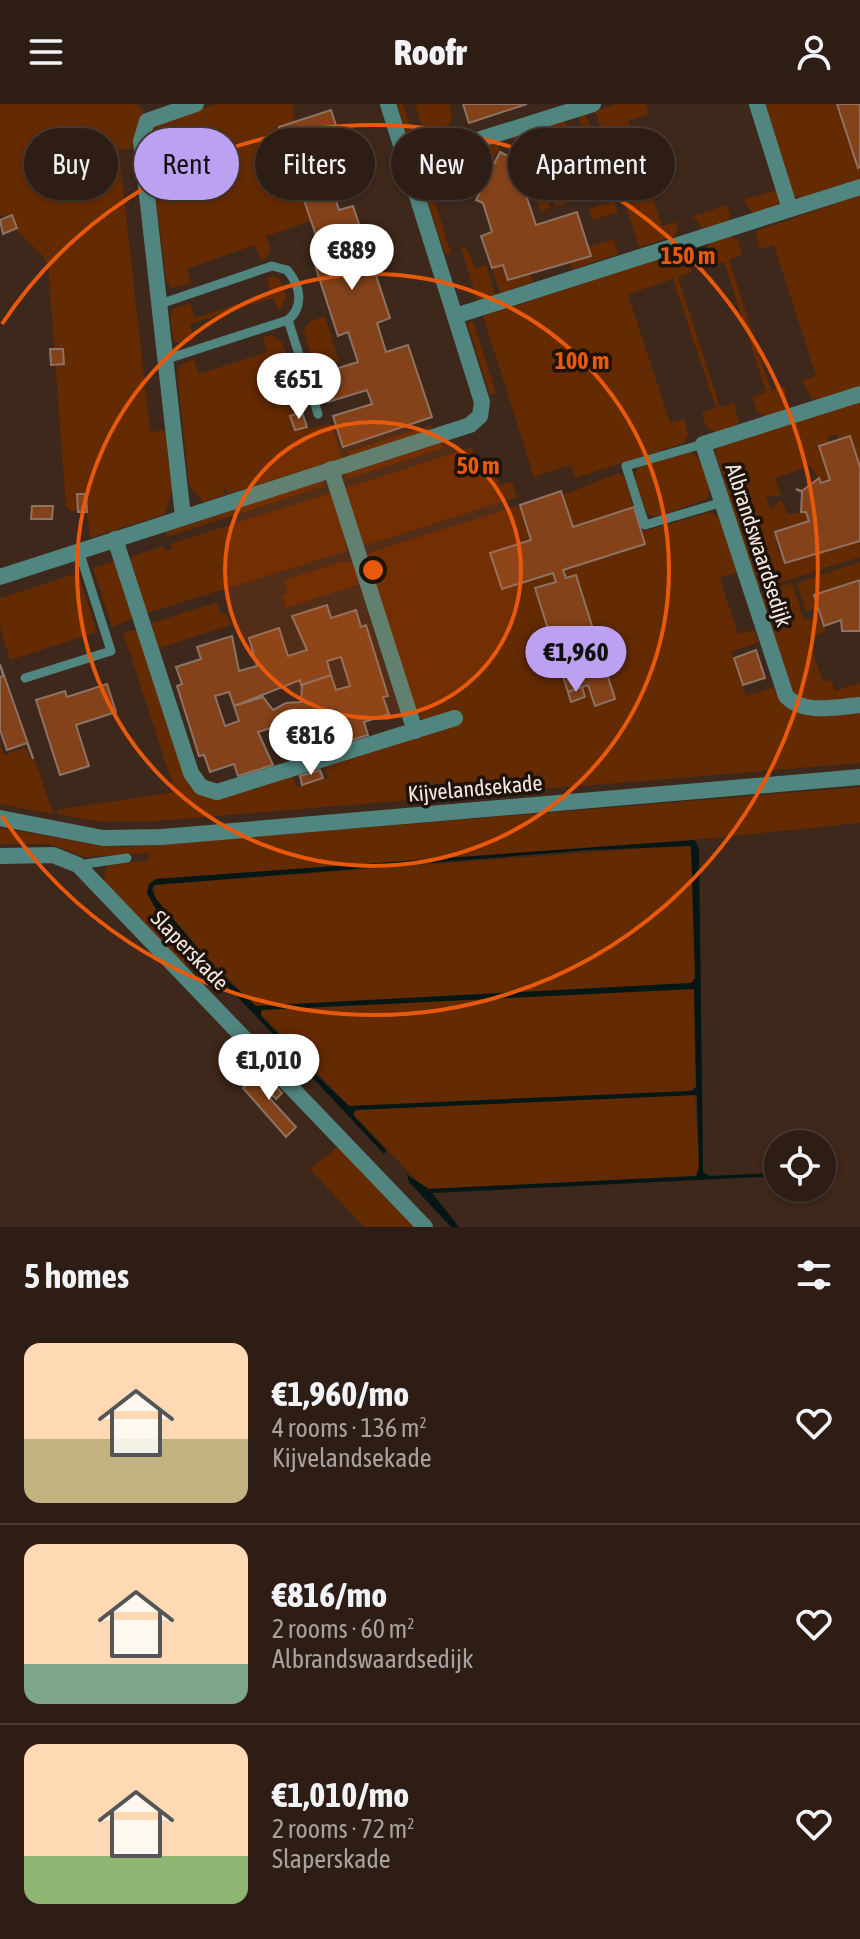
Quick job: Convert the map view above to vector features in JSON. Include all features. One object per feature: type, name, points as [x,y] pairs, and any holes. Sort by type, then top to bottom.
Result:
[{"type":"street","points":[[183,517],[141,141],[147,121],[196,104]]},
{"type":"street","points":[[388,104],[396,128]]},
{"type":"street","points":[[492,135],[593,104]]},
{"type":"street","points":[[757,104],[790,209]]},
{"type":"street","points":[[455,316],[860,187]]},
{"type":"street","points":[[0,577],[470,425],[480,416],[482,402],[419,200]]},
{"type":"street","name":"Albrandswaardsedijk","points":[[860,394],[703,444],[786,696],[792,702],[810,708],[860,705]]},
{"type":"street","points":[[331,469],[415,731]]},
{"type":"street","points":[[115,539],[191,773],[201,787],[217,792],[455,718]]},
{"type":"street","name":"Kijvelandsekade","points":[[0,818],[103,838],[162,837],[860,777]]},
{"type":"street","points":[[0,856],[53,855],[78,865]]},
{"type":"street","name":"Slaperskade","points":[[78,865],[425,1227]]},
{"type":"lane","points":[[160,304],[280,266],[293,277],[299,296],[295,314],[288,320],[167,359]]},
{"type":"lane","points":[[288,320],[318,414]]},
{"type":"lane","points":[[703,444],[626,466],[645,525],[723,502]]},
{"type":"lane","points":[[25,678],[111,651],[79,551]]},
{"type":"lane","points":[[78,865],[127,858]]},
{"type":"shaded area","points":[[0,104],[136,104],[144,110],[139,128],[134,128],[133,148],[119,150],[150,432],[165,430],[172,490],[165,514],[90,538],[87,511],[71,511],[66,506],[48,265],[45,258],[0,214]]},
{"type":"shaded area","points":[[216,104],[298,104],[293,106],[296,128],[255,128],[255,200],[308,200],[311,221],[266,236],[271,251],[266,258],[261,260],[255,245],[187,269],[191,283],[171,288],[166,280],[156,200],[239,200],[239,128],[151,128],[153,124]]},
{"type":"shaded area","points":[[397,104],[403,104],[411,128],[404,128]]},
{"type":"shaded area","points":[[415,104],[449,104],[452,115],[450,124],[441,128],[423,128]]},
{"type":"shaded area","points":[[616,104],[646,104],[649,114],[628,121],[630,128],[600,128],[595,111]]},
{"type":"shaded area","points":[[764,104],[837,104],[860,167],[860,180],[802,199],[794,196]]},
{"type":"shaded area","points":[[586,114],[590,128],[582,128],[578,116]]},
{"type":"shaded area","points":[[565,120],[568,128],[541,128]]},
{"type":"shaded area","points":[[497,142],[499,149],[492,162],[492,144]]},
{"type":"shaded area","points":[[777,190],[780,200],[777,207],[753,214],[744,200]]},
{"type":"shaded area","points":[[860,195],[860,387],[813,400],[802,381],[816,376],[774,245],[760,249],[756,231]]},
{"type":"shaded area","points":[[427,200],[434,200],[451,253],[445,255]]},
{"type":"shaded area","points":[[538,200],[547,200],[550,208],[541,211]]},
{"type":"shaded area","points":[[553,200],[577,200],[555,207]]},
{"type":"shaded area","points":[[624,200],[654,200],[662,226],[676,222],[678,230],[675,236],[639,247]]},
{"type":"shaded area","points":[[614,201],[618,212],[593,220],[589,209]]},
{"type":"shaded area","points":[[727,205],[730,215],[727,223],[704,230],[693,216]]},
{"type":"shaded area","points":[[729,236],[737,239],[742,255],[729,260],[771,390],[785,386],[788,408],[767,417],[757,412],[752,397],[766,392],[724,262],[709,266],[704,252],[709,243]]},
{"type":"shaded area","points":[[613,239],[618,254],[573,269],[571,263],[591,256],[588,247]]},
{"type":"shaded area","points":[[465,246],[476,268],[486,265],[495,295],[478,303],[461,247]]},
{"type":"shaded area","points":[[681,252],[686,254],[692,272],[678,277],[720,407],[734,403],[739,423],[717,433],[706,426],[702,413],[716,408],[673,279],[628,294],[670,423],[684,419],[688,434],[684,443],[575,478],[571,465],[534,477],[483,316]]},
{"type":"shaded area","points":[[503,265],[530,273],[533,282],[500,293],[492,268]]},
{"type":"shaded area","points":[[273,276],[280,279],[286,297],[280,311],[273,298],[190,324],[195,340],[181,344],[174,341],[170,318],[173,309],[190,303],[195,318],[271,293],[267,278]]},
{"type":"shaded area","points":[[325,316],[339,362],[314,370],[304,330],[309,322]]},
{"type":"shaded area","points":[[473,321],[496,393],[490,395],[467,323]]},
{"type":"shaded area","points":[[271,335],[282,342],[305,410],[290,416],[295,430],[331,424],[342,458],[228,494],[222,483],[225,495],[203,502],[189,485],[177,370],[193,359],[199,374],[267,352],[263,337]]},
{"type":"shaded area","points":[[860,401],[860,467],[850,437],[839,440],[837,434],[828,437],[829,443],[819,447],[830,480],[821,483],[811,466],[775,478],[781,496],[766,496],[770,509],[782,500],[787,514],[806,512],[809,521],[775,532],[778,552],[820,553],[860,541],[860,557],[757,590],[715,451],[719,447]]},
{"type":"shaded area","points":[[431,425],[432,429],[348,456],[347,452]]},
{"type":"shaded area","points":[[441,443],[443,448],[346,479],[345,474]]},
{"type":"shaded area","points":[[472,447],[480,471],[494,467],[500,485],[512,482],[517,497],[367,545],[361,542],[343,489]]},
{"type":"shaded area","points":[[691,452],[700,460],[706,473],[709,487],[707,499],[657,517],[647,514],[634,478],[638,467]]},
{"type":"shaded area","points":[[619,473],[624,476],[634,507],[573,527],[563,495]]},
{"type":"shaded area","points":[[323,481],[324,486],[167,537],[165,532]]},
{"type":"shaded area","points":[[334,492],[347,551],[147,613],[127,558],[163,546],[165,551],[172,549],[170,544]]},
{"type":"shaded area","points":[[520,505],[531,540],[490,554],[502,589],[553,573],[556,582],[535,589],[571,702],[585,697],[582,687],[588,685],[595,705],[615,699],[576,576],[566,578],[563,570],[645,544],[642,532],[710,512],[719,517],[737,572],[720,578],[738,634],[755,630],[759,642],[731,652],[746,696],[774,687],[780,699],[798,712],[822,714],[860,710],[860,763],[145,822],[95,821],[58,814],[56,810],[175,792],[123,632],[138,630],[196,788],[291,774],[297,787],[328,778],[325,767],[458,724],[418,718],[366,558],[371,552]]},
{"type":"shaded area","points":[[118,560],[133,618],[112,627],[93,568]]},
{"type":"shaded area","points":[[344,561],[354,563],[363,583],[286,608],[282,595],[288,593],[284,580]]},
{"type":"shaded area","points":[[860,562],[860,580],[814,595],[818,608],[806,611],[797,583]]},
{"type":"shaded area","points":[[78,573],[97,632],[10,660],[0,627],[0,598]]},
{"type":"shaded area","points":[[792,583],[804,620],[821,615],[826,631],[808,638],[823,682],[831,680],[835,691],[860,683],[860,701],[813,704],[795,697],[758,594]]},
{"type":"shaded area","points":[[217,602],[221,614],[227,613],[231,625],[156,649],[152,623]]},
{"type":"shaded area","points":[[0,744],[4,755],[26,747],[31,761],[35,760],[53,814],[0,804]]},
{"type":"shaded area","points":[[860,787],[860,823],[692,840],[156,879],[147,893],[156,909],[197,953],[198,948],[156,899],[153,885],[689,845],[694,867],[695,978],[691,983],[256,1006],[206,956],[193,965],[181,964],[103,881],[107,866],[149,860],[148,853],[86,857],[49,844],[0,844],[0,828],[97,845],[129,847]]},
{"type":"shaded area","points":[[695,840],[699,850],[703,1172],[709,1176],[764,1174],[764,1177],[432,1193],[459,1227],[451,1227],[409,1182],[407,1175],[429,1189],[696,1176],[699,1167],[697,1095],[355,1110],[353,1115],[386,1150],[384,1154],[312,1077],[313,1072],[349,1106],[692,1091],[696,1087],[694,989],[261,1010],[261,1016],[292,1048],[290,1052],[216,974],[217,971],[256,1006],[691,983],[695,978],[691,846],[590,850],[154,885],[152,890],[156,899],[198,948],[197,953],[156,909],[147,893],[149,884],[156,879]]},
{"type":"shaded area","points":[[692,988],[696,993],[696,1087],[686,1091],[349,1106],[260,1013],[264,1009]]},
{"type":"shaded area","points":[[695,1093],[699,1167],[698,1175],[692,1176],[425,1189],[353,1114],[359,1109]]},
{"type":"shaded area","points":[[339,1146],[417,1227],[364,1227],[310,1169]]},
{"type":"building","points":[[463,104],[527,104],[469,123]]},
{"type":"building","points":[[837,104],[860,104],[858,168]]},
{"type":"building","points":[[331,110],[337,128],[279,128]]},
{"type":"building","points":[[500,152],[508,156],[508,200],[528,200],[536,225],[577,212],[591,256],[508,280],[503,265],[492,268],[481,236],[492,232],[483,203],[476,200],[492,200],[493,166]]},
{"type":"building","points":[[304,200],[336,200],[339,210],[353,206],[390,318],[377,323],[386,352],[408,345],[432,417],[343,447],[333,416],[372,404],[367,390],[328,402],[319,374],[358,362],[348,332],[338,336],[311,253],[321,250]]},
{"type":"building","points":[[12,215],[17,228],[3,234],[0,220]]},
{"type":"building","points":[[50,349],[63,349],[64,364],[51,365]]},
{"type":"building","points":[[302,412],[307,427],[295,430],[290,416]]},
{"type":"building","points":[[850,436],[860,467],[860,541],[785,563],[775,532],[809,521],[806,512],[801,512],[802,492],[796,489],[802,491],[819,478],[821,483],[830,480],[819,446]]},
{"type":"building","points":[[561,491],[573,527],[634,507],[645,544],[563,570],[566,578],[576,575],[615,699],[595,706],[588,685],[568,692],[535,588],[556,582],[553,573],[502,589],[490,553],[531,540],[520,505]]},
{"type":"building","points":[[77,494],[86,494],[87,512],[78,512]]},
{"type":"building","points":[[32,506],[53,506],[52,519],[31,519]]},
{"type":"building","points":[[860,580],[860,631],[842,631],[841,620],[824,626],[814,595]]},
{"type":"building","points":[[327,605],[331,618],[356,610],[361,627],[366,625],[388,696],[383,697],[389,714],[364,722],[368,735],[333,746],[326,710],[307,716],[314,736],[283,746],[277,726],[258,732],[273,765],[238,776],[234,764],[210,772],[204,755],[199,756],[177,686],[182,684],[176,667],[201,659],[197,647],[232,636],[239,671],[257,666],[249,638],[279,628],[288,656],[307,650],[292,616]],"holes":[[[341,657],[350,686],[336,690],[327,661]],[[331,675],[302,685],[301,702],[286,703],[273,710],[263,697],[234,706],[300,680],[301,685]],[[229,692],[239,721],[225,726],[215,696]]]},
{"type":"building","points":[[756,650],[765,678],[743,685],[734,658]]},
{"type":"building","points":[[0,664],[33,759],[27,743],[7,750],[0,730],[0,677],[3,676]]},
{"type":"building","points":[[107,684],[116,712],[76,725],[89,766],[60,775],[36,700],[65,691],[67,697]]},
{"type":"building","points":[[582,687],[585,697],[571,702],[568,692]]},
{"type":"building","points":[[320,770],[323,778],[302,785],[300,776]]},
{"type":"building","points":[[262,1071],[282,1093],[276,1099],[265,1087],[262,1090],[296,1127],[286,1137],[243,1088]]}]
